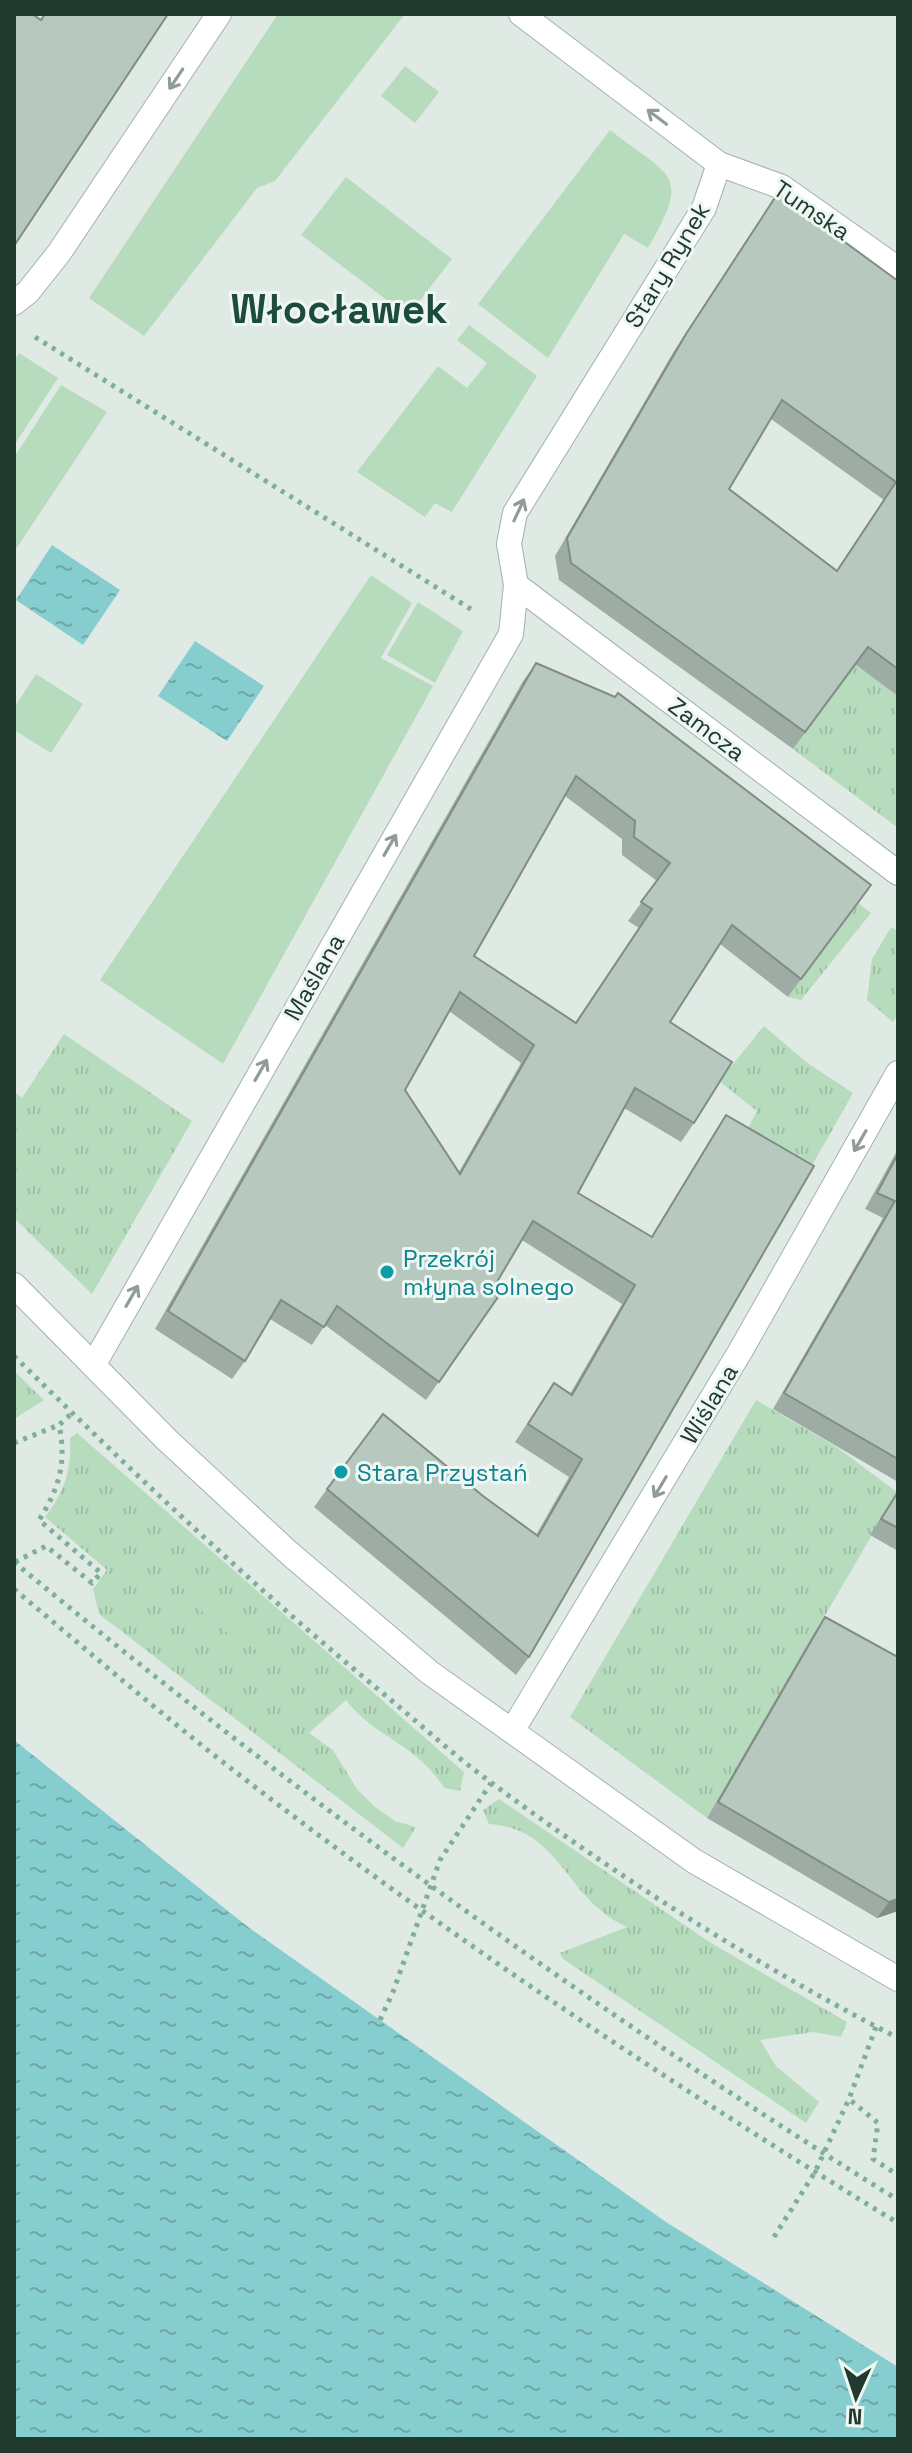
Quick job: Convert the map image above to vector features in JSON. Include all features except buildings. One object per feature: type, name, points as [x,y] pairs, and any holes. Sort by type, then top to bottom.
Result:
[{"type":"street","points":[[19,293],[59,253],[219,14]]},
{"type":"street","points":[[522,15],[719,164]]},
{"type":"street","name":"Tumska","points":[[719,164],[782,187],[898,269]]},
{"type":"street","name":"Stary Rynek","points":[[516,585],[509,544],[515,513],[704,208],[719,164]]},
{"type":"street","name":"Maślana","points":[[94,1364],[511,634],[516,585]]},
{"type":"street","name":"Zamcza","points":[[516,585],[898,873]]},
{"type":"street","name":"Wiślana","points":[[512,1731],[741,1350],[898,1073]]},
{"type":"street","points":[[14,1285],[167,1440],[289,1553],[429,1672],[694,1861],[898,1979]]},
{"type":"path","points":[[27,332],[511,634]]},
{"type":"path","points":[[14,1443],[59,1425],[72,1413]]},
{"type":"path","points":[[59,1425],[62,1469],[54,1496],[39,1520],[101,1573],[92,1583],[46,1546],[14,1562],[165,1687],[430,1886],[592,2000],[898,2200]]},
{"type":"path","points":[[14,1589],[219,1759],[423,1909],[622,2049],[898,2223]]},
{"type":"path","points":[[380,2020],[440,1860],[491,1783]]},
{"type":"path","points":[[774,2237],[815,2172],[849,2099],[876,2027]]},
{"type":"path","points":[[849,2099],[878,2123],[873,2159],[898,2175]]},
{"type":"green space","points":[[278,14],[405,14],[275,181],[257,188],[144,336],[89,298]]},
{"type":"green space","points":[[405,66],[439,92],[415,123],[381,96]]},
{"type":"green space","points":[[610,130],[648,158],[668,178],[671,190],[669,204],[648,248],[624,234],[548,358],[478,304]]},
{"type":"green space","points":[[346,177],[452,259],[408,316],[301,235]]},
{"type":"green space","points":[[469,325],[537,376],[452,512],[435,503],[425,517],[357,472],[438,366],[467,388],[487,363],[457,340]]},
{"type":"green space","points":[[19,353],[58,378],[15,444],[14,361]]},
{"type":"green space","points":[[61,385],[107,412],[14,552],[14,451],[17,453]]},
{"type":"green space","points":[[371,575],[412,603],[381,658],[433,686],[223,1064],[100,980]]},
{"type":"green space","points":[[418,602],[463,631],[435,683],[387,655]]},
{"type":"green space","points":[[856,665],[898,695],[898,828],[793,749]]},
{"type":"green space","points":[[36,674],[83,704],[51,753],[14,730],[14,708]]},
{"type":"green space","points":[[858,903],[871,913],[801,1000],[788,997]]},
{"type":"green space","points":[[891,927],[898,931],[898,1014],[893,1022],[867,1000],[872,959]]},
{"type":"green space","points":[[764,1026],[806,1062],[853,1093],[801,1185],[739,1146],[757,1111],[719,1081]]},
{"type":"green space","points":[[64,1034],[192,1121],[92,1294],[14,1218],[14,1092],[22,1098]]},
{"type":"green space","points":[[14,1371],[44,1400],[14,1419]]},
{"type":"green space","points":[[756,1400],[835,1446],[897,1492],[707,1818],[570,1717]]},
{"type":"green space","points":[[77,1433],[464,1772],[460,1791],[444,1788],[421,1761],[370,1724],[346,1700],[309,1733],[333,1750],[357,1789],[375,1807],[395,1821],[416,1827],[403,1848],[99,1614],[93,1589],[107,1570],[45,1517],[62,1490],[70,1460],[70,1438]]},
{"type":"green space","points":[[164,1559],[194,1579],[231,1611],[262,1653],[215,1624],[195,1604]]},
{"type":"green space","points":[[499,1799],[711,1943],[847,2022],[841,2037],[813,2032],[760,2040],[776,2066],[819,2102],[806,2123],[563,1959],[560,1953],[627,1927],[589,1899],[548,1851],[532,1838],[513,1828],[489,1824],[483,1810]]},
{"type":"water","points":[[52,545],[120,590],[83,645],[16,600]]},
{"type":"water","points":[[195,641],[264,686],[227,741],[158,696]]},
{"type":"water","points":[[14,1740],[248,1927],[666,2222],[898,2367],[898,2439],[14,2439]]},
{"type":"place","name":"Przekrój młyna solnego","points":[[387,1272]]},
{"type":"place","name":"Stara Przystań","points":[[341,1472]]},
{"type":"district","name":"Włocławek","points":[[339,309]]}]
